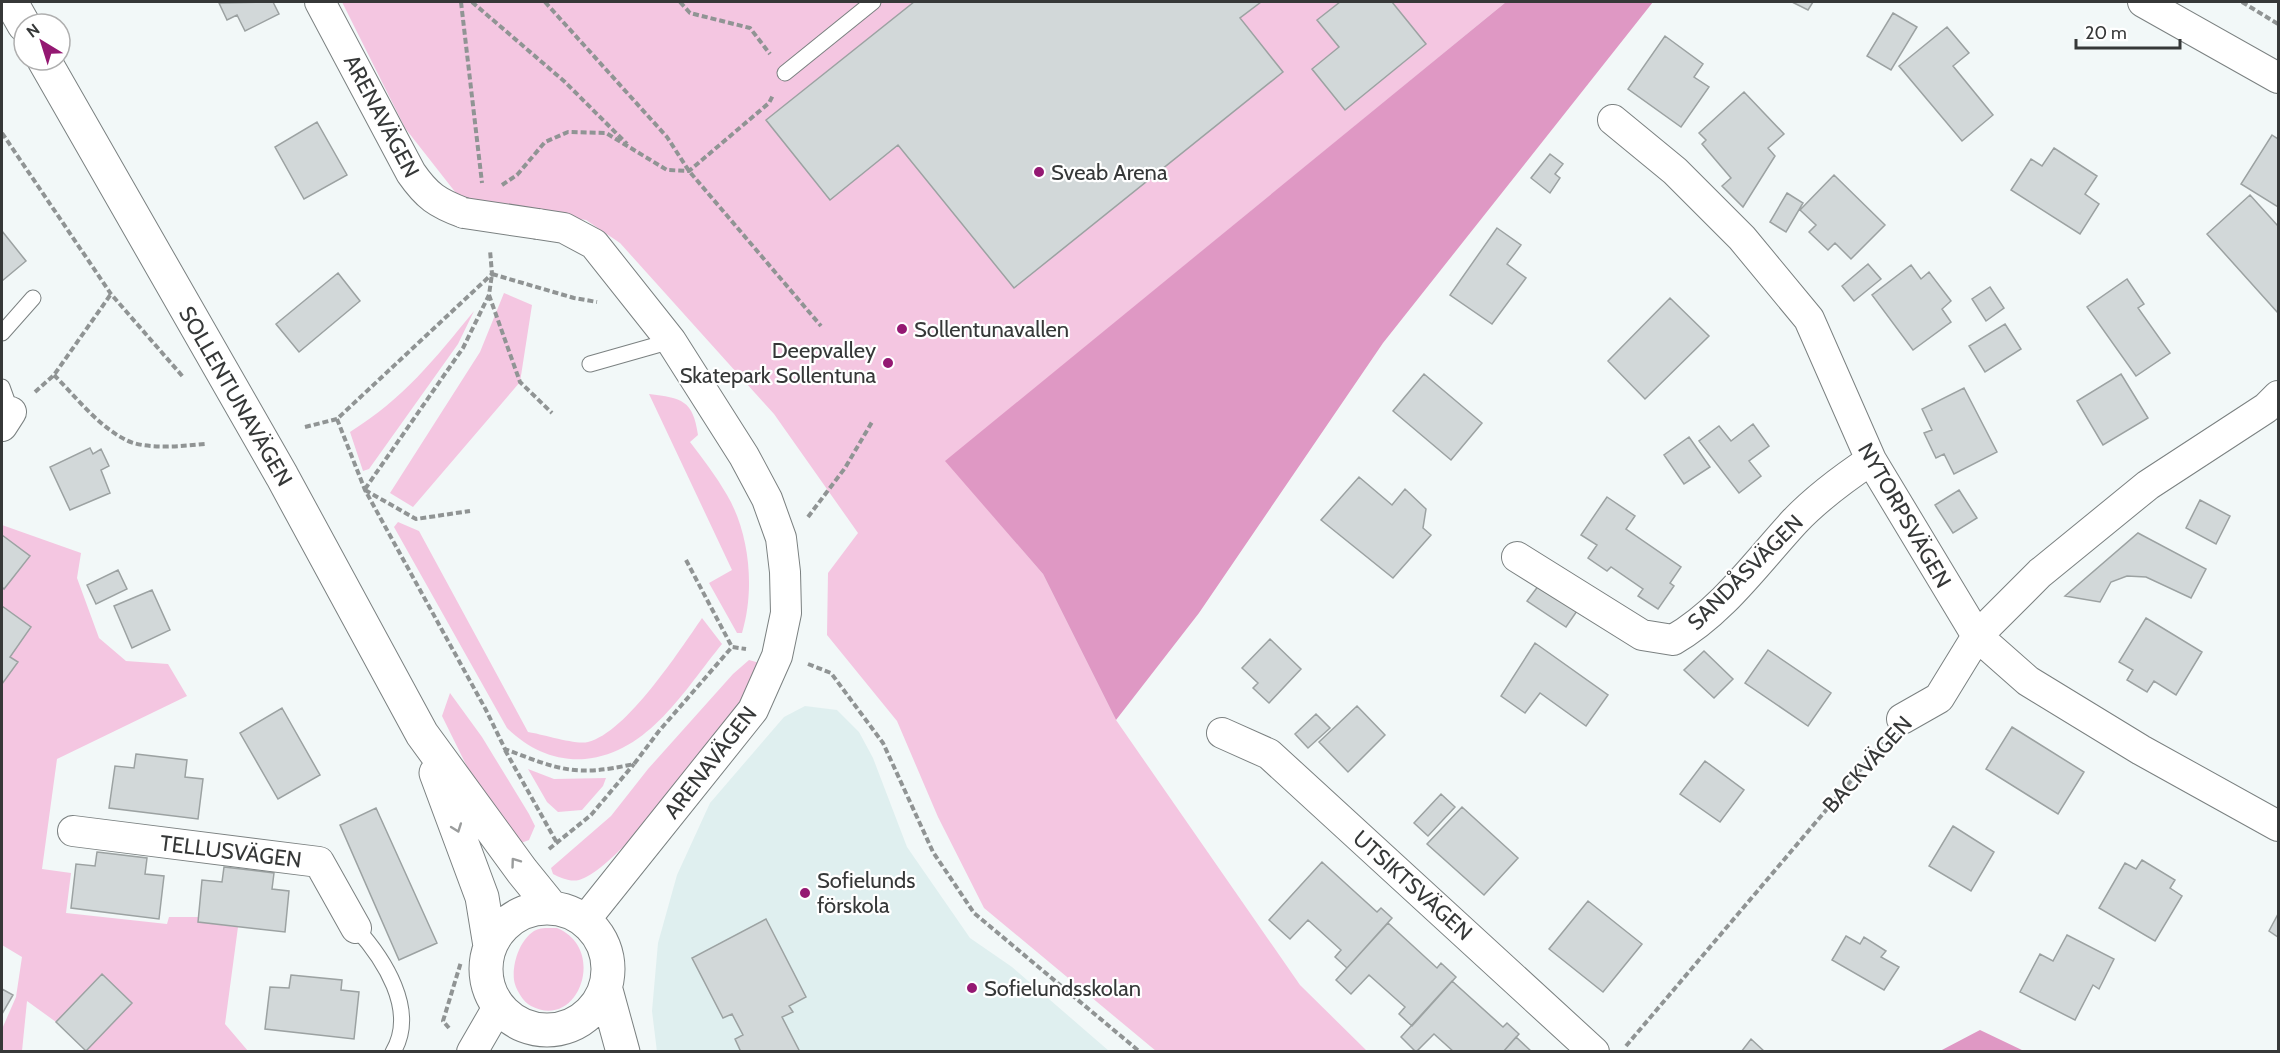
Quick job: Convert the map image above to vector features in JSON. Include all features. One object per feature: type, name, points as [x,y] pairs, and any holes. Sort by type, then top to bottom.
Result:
[{"type":"street","name":"ARENAVÄGEN","points":[[320,2],[411,172],[425,193],[441,205],[464,213],[564,228],[594,244],[671,341],[744,456],[767,499],[781,538],[786,613],[777,656],[753,710],[585,920]]},
{"type":"street","points":[[2143,2],[2278,78]]},
{"type":"street","name":"SOLLENTUNAVÄGEN","points":[[51,72],[282,476],[422,734],[522,871],[552,908]]},
{"type":"street","name":"NYTORPSVÄGEN","points":[[1613,120],[1675,171],[1742,238],[1809,319],[1871,460],[1977,636],[2028,681],[2140,750],[2278,826]]},
{"type":"street","name":"BACKVÄGEN","points":[[1902,719],[1939,698],[1977,636],[2040,573],[2148,484],[2266,408],[2278,396]]},
{"type":"street","name":"SANDÅSVÄGEN","points":[[1517,557],[1642,635],[1672,640],[1697,625],[1746,577],[1797,520],[1840,480],[1871,460]]},
{"type":"street","name":"UTSIKTSVÄGEN","points":[[1222,733],[1269,754],[1594,1052]]},
{"type":"street","name":"SOLLENTUNAVÄGEN","points":[[422,734],[482,897],[476,948]]},
{"type":"street","name":"TELLUSVÄGEN","points":[[73,831],[319,862],[356,928]]},
{"type":"street","points":[[552,908],[569,911],[585,920],[598,934],[607,951],[610,971],[606,990],[595,1010],[578,1024],[556,1031],[542,1041],[514,1022],[498,1007],[488,988],[485,967],[476,948],[519,914],[535,909],[552,908]]},
{"type":"street","points":[[606,990],[623,1052]]},
{"type":"street","points":[[464,1044],[498,1007]]},
{"type":"lane","points":[[785,73],[873,2]]},
{"type":"lane","points":[[2,333],[33,298]]},
{"type":"lane","points":[[590,364],[671,341]]},
{"type":"lane","name":"TELLUSVÄGEN","points":[[356,928],[379,954],[398,996],[402,1024],[393,1052]]},
{"type":"path","points":[[472,2],[566,81],[632,149]]},
{"type":"path","points":[[545,2],[667,137],[688,171],[821,326]]},
{"type":"path","points":[[680,2],[690,13],[750,28],[785,73]]},
{"type":"path","points":[[2242,2],[2278,24]]},
{"type":"path","points":[[500,186],[517,175],[545,142],[568,132],[606,133],[667,170],[688,171],[769,103]]},
{"type":"path","points":[[2,133],[111,294],[191,386]]},
{"type":"path","points":[[365,490],[463,348],[489,295],[492,274],[574,298],[606,303]]},
{"type":"path","points":[[5,409],[54,375],[111,294]]},
{"type":"path","points":[[489,295],[520,382],[552,413]]},
{"type":"path","points":[[54,375],[97,420],[127,441],[167,447],[205,444]]},
{"type":"path","points":[[337,419],[365,490],[557,843]]},
{"type":"path","points":[[808,518],[838,477],[872,422]]},
{"type":"path","points":[[365,490],[416,519],[470,511]]},
{"type":"path","points":[[686,560],[732,646],[777,656],[831,673],[883,742],[933,852],[974,913],[1140,1052]]},
{"type":"path","points":[[522,871],[591,815],[659,730],[732,646]]},
{"type":"path","name":"BACKVÄGEN","points":[[1622,1052],[1902,719]]},
{"type":"path","points":[[505,749],[572,772],[600,772],[634,764]]},
{"type":"path","points":[[464,1044],[443,1021],[461,962],[476,948]]},
{"type":"shaded area","name":"Sollentunavallen","points":[[342,2],[1506,2],[946,461],[1043,574],[1116,720],[1300,985],[1367,1051],[1156,1051],[984,908],[938,817],[897,721],[827,635],[828,573],[858,533],[774,414],[620,243],[586,220],[463,202],[405,128]]},
{"type":"shaded area","points":[[1506,2],[1653,2],[1383,343],[1199,613],[1116,720],[1043,574],[945,461]]},
{"type":"shaded area","points":[[504,293],[532,305],[520,382],[413,507],[390,493],[480,352]]},
{"type":"shaded area","points":[[474,311],[458,344],[369,469],[363,471],[350,432],[387,406],[402,392]]},
{"type":"shaded area","points":[[649,394],[670,397],[684,403],[689,408],[696,423],[698,435],[690,442],[718,481],[735,510],[748,562],[748,599],[742,633],[737,633],[709,583],[732,570]]},
{"type":"shaded area","points":[[398,522],[419,531],[528,732],[567,741],[588,742],[603,735],[635,707],[651,689],[702,618],[722,644],[664,716],[628,745],[608,754],[585,759],[552,756],[533,748],[507,728],[394,527]]},
{"type":"shaded area","points":[[2,525],[81,553],[77,578],[99,638],[126,661],[168,664],[187,696],[57,759],[42,869],[71,873],[66,913],[167,924],[169,917],[198,917],[198,922],[238,927],[225,1024],[248,1051],[86,1051],[132,1003],[102,974],[56,1022],[27,1001],[22,1051],[2,1051],[2,1029],[16,997],[22,957],[2,945],[2,684],[18,662],[10,657],[31,627],[2,606],[2,587],[4,589],[29,556],[2,535]]},
{"type":"shaded area","points":[[749,660],[767,665],[707,748],[650,818],[598,870],[579,880],[566,879],[553,874],[551,868],[611,816],[648,769],[733,674]]},
{"type":"shaded area","points":[[450,693],[482,737],[529,814],[535,826],[529,840],[521,843],[485,803],[442,716]]},
{"type":"shaded area","name":"Sofielunds förskola","points":[[805,706],[837,710],[859,732],[873,758],[907,847],[970,938],[1012,967],[1109,1051],[657,1052],[652,1011],[658,943],[677,875],[710,803],[784,717]]},
{"type":"shaded area","points":[[528,769],[554,779],[606,778],[603,786],[582,810],[558,812],[547,802]]},
{"type":"shaded area","points":[[557,928],[572,938],[581,953],[584,968],[581,984],[573,998],[562,1007],[548,1011],[531,1006],[522,998],[515,983],[514,966],[521,946],[529,935],[539,929]]},
{"type":"shaded area","points":[[1980,1030],[2024,1051],[1940,1051]]},
{"type":"building","points":[[273,2],[279,14],[245,31],[237,15],[227,20],[219,3]]},
{"type":"building","name":"Sveab Arena","points":[[914,2],[1261,2],[1240,18],[1283,72],[1014,288],[898,145],[830,200],[766,120]]},
{"type":"building","points":[[1340,2],[1392,2],[1426,44],[1345,110],[1312,69],[1339,47],[1317,20]]},
{"type":"building","points":[[1792,2],[1813,2],[1808,10]]},
{"type":"building","points":[[1893,13],[1917,27],[1891,70],[1867,56]]},
{"type":"building","points":[[1947,27],[1969,53],[1953,66],[1993,115],[1962,141],[1899,66]]},
{"type":"building","points":[[1665,36],[1703,64],[1694,77],[1709,87],[1681,127],[1628,89]]},
{"type":"building","points":[[1744,92],[1784,134],[1768,148],[1775,156],[1743,207],[1722,186],[1731,178],[1702,144],[1706,140],[1699,133]]},
{"type":"building","points":[[317,122],[347,175],[304,199],[275,147]]},
{"type":"building","points":[[2272,135],[2278,139],[2278,207],[2241,184]]},
{"type":"building","points":[[2054,148],[2097,176],[2085,194],[2099,204],[2080,234],[2011,190],[2031,159],[2042,166]]},
{"type":"building","points":[[1550,154],[1563,164],[1555,174],[1560,178],[1550,193],[1531,178]]},
{"type":"building","points":[[1834,175],[1885,225],[1851,259],[1835,243],[1828,250],[1809,232],[1816,225],[1800,210]]},
{"type":"building","points":[[1787,193],[1803,203],[1786,232],[1770,222]]},
{"type":"building","points":[[2250,195],[2278,226],[2278,313],[2207,234]]},
{"type":"building","points":[[1497,228],[1521,245],[1507,264],[1526,278],[1492,324],[1450,295]]},
{"type":"building","points":[[2,231],[26,261],[2,281]]},
{"type":"building","points":[[1868,264],[1881,279],[1854,301],[1842,286]]},
{"type":"building","points":[[1911,265],[1921,279],[1929,272],[1951,301],[1942,309],[1951,322],[1913,350],[1872,295]]},
{"type":"building","points":[[338,273],[360,301],[299,352],[276,324]]},
{"type":"building","points":[[2127,279],[2144,304],[2138,308],[2170,353],[2136,376],[2087,307]]},
{"type":"building","points":[[1990,287],[2004,308],[1986,321],[1972,299]]},
{"type":"building","points":[[1670,298],[1709,336],[1645,399],[1608,361]]},
{"type":"building","points":[[2005,324],[2021,349],[1985,372],[1969,346]]},
{"type":"building","points":[[1424,374],[1482,423],[1451,460],[1393,411]]},
{"type":"building","points":[[2121,374],[2148,418],[2103,445],[2077,401]]},
{"type":"building","points":[[1964,388],[1997,452],[1954,474],[1944,454],[1936,458],[1924,433],[1932,430],[1922,409]]},
{"type":"building","points":[[1753,424],[1769,446],[1749,461],[1761,476],[1739,493],[1699,441],[1719,426],[1731,441]]},
{"type":"building","points":[[1689,437],[1710,467],[1684,484],[1664,455]]},
{"type":"building","points":[[90,448],[93,454],[101,449],[109,466],[101,470],[110,493],[70,510],[50,467]]},
{"type":"building","points":[[1359,477],[1392,505],[1405,489],[1426,509],[1423,528],[1431,535],[1393,578],[1321,520]]},
{"type":"building","points":[[1959,490],[1977,518],[1953,533],[1935,505]]},
{"type":"building","points":[[1607,497],[1635,516],[1626,529],[1681,567],[1670,583],[1674,586],[1658,609],[1638,596],[1643,589],[1611,567],[1607,571],[1588,558],[1597,545],[1581,535]]},
{"type":"building","points":[[2200,500],[2230,516],[2216,544],[2186,528]]},
{"type":"building","points":[[2138,533],[2206,569],[2191,598],[2146,577],[2127,576],[2111,582],[2100,602],[2065,596]]},
{"type":"building","points":[[2,535],[30,556],[4,589],[2,587]]},
{"type":"building","points":[[118,570],[127,589],[96,604],[87,585]]},
{"type":"building","points":[[1539,585],[1577,611],[1566,627],[1527,601]]},
{"type":"building","points":[[152,590],[170,630],[132,648],[114,606]]},
{"type":"building","points":[[2,606],[31,627],[10,657],[18,662],[2,684]]},
{"type":"building","points":[[2146,618],[2202,652],[2176,695],[2154,681],[2147,692],[2127,680],[2133,670],[2119,662]]},
{"type":"building","points":[[1270,639],[1301,669],[1269,703],[1253,688],[1258,683],[1242,668]]},
{"type":"building","points":[[1535,643],[1608,695],[1586,726],[1540,693],[1525,713],[1501,696]]},
{"type":"building","points":[[1768,650],[1831,693],[1808,726],[1745,683]]},
{"type":"building","points":[[1704,651],[1733,679],[1714,698],[1684,670]]},
{"type":"building","points":[[1357,706],[1385,735],[1348,772],[1319,742]]},
{"type":"building","points":[[282,708],[320,775],[278,799],[240,733]]},
{"type":"building","points":[[1316,714],[1330,728],[1308,748],[1295,734]]},
{"type":"building","points":[[2012,727],[2084,772],[2058,814],[1986,769]]},
{"type":"building","points":[[136,754],[187,760],[185,777],[203,779],[198,819],[109,808],[115,766],[134,768]]},
{"type":"building","points":[[1705,761],[1744,790],[1720,822],[1680,794]]},
{"type":"building","points":[[1441,794],[1455,807],[1428,836],[1414,823]]},
{"type":"building","points":[[1462,807],[1518,858],[1484,895],[1427,844]]},
{"type":"building","points":[[376,808],[437,943],[399,960],[340,825]]},
{"type":"building","points":[[1953,826],[1994,852],[1971,891],[1929,866]]},
{"type":"building","points":[[97,852],[147,858],[145,874],[164,876],[159,919],[71,908],[76,864],[95,866]]},
{"type":"building","points":[[2142,860],[2175,880],[2170,888],[2182,896],[2155,941],[2099,908],[2125,863],[2136,869]]},
{"type":"building","points":[[1322,862],[1377,912],[1381,908],[1392,918],[1347,968],[1335,957],[1341,950],[1308,920],[1290,939],[1269,920]]},
{"type":"building","points":[[224,867],[274,873],[272,889],[289,891],[285,932],[198,922],[202,880],[222,882]]},
{"type":"building","points":[[1588,901],[1642,944],[1603,992],[1549,949]]},
{"type":"building","points":[[2278,914],[2278,937],[2269,931]]},
{"type":"building","name":"Sofielunds förskola","points":[[766,919],[806,997],[789,1006],[793,1012],[782,1017],[800,1052],[741,1052],[735,1039],[743,1035],[732,1014],[723,1018],[692,958]]},
{"type":"building","points":[[1388,923],[1437,968],[1441,963],[1456,977],[1412,1026],[1399,1014],[1405,1007],[1369,975],[1351,994],[1336,980]]},
{"type":"building","points":[[2067,935],[2114,959],[2099,989],[2093,985],[2075,1020],[2020,992],[2040,954],[2053,961]]},
{"type":"building","points":[[1846,936],[1860,944],[1864,937],[1886,951],[1881,957],[1899,967],[1884,990],[1832,960]]},
{"type":"building","points":[[102,974],[132,1003],[86,1051],[56,1022]]},
{"type":"building","points":[[291,975],[342,980],[341,990],[359,992],[354,1039],[265,1029],[270,987],[289,988]]},
{"type":"building","points":[[1452,981],[1503,1027],[1507,1023],[1519,1034],[1503,1052],[1454,1052],[1434,1034],[1416,1052],[1401,1037]]},
{"type":"building","points":[[2,989],[13,995],[2,1014]]},
{"type":"building","points":[[1516,1037],[1532,1052],[1503,1052]]},
{"type":"building","points":[[1751,1039],[1765,1052],[1741,1052]]},
{"type":"place","name":"Sveab Arena","points":[[1039,172]]},
{"type":"place","name":"Sollentunavallen","points":[[902,329]]},
{"type":"place","name":"Deepvalley Skatepark Sollentuna","points":[[888,363]]},
{"type":"place","name":"Sofielunds förskola","points":[[805,893]]},
{"type":"place","name":"Sofielundsskolan","points":[[972,988]]}]
